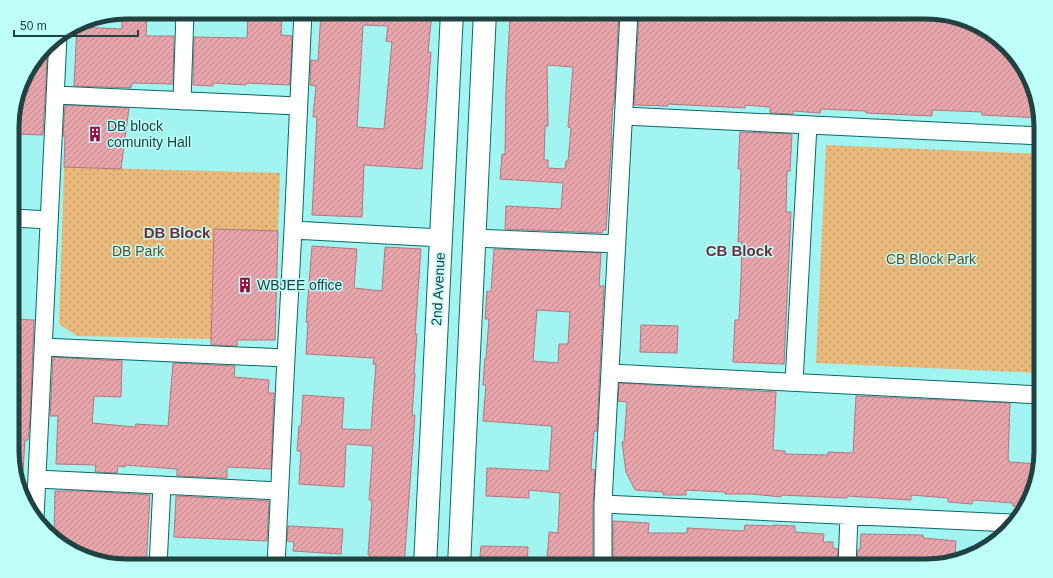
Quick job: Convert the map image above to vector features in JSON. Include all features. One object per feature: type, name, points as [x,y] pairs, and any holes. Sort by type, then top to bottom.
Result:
[{"type":"street","points":[[182,101],[185,19]]},
{"type":"street","points":[[276,559],[303,19]]},
{"type":"street","name":"2nd Avenue","points":[[425,559],[452,19]]},
{"type":"street","points":[[459,559],[485,19]]},
{"type":"street","points":[[603,559],[603,504],[630,19]]},
{"type":"street","points":[[35,508],[58,45]]},
{"type":"street","points":[[55,96],[298,106]]},
{"type":"street","points":[[624,116],[1034,136]]},
{"type":"street","points":[[794,382],[808,125]]},
{"type":"street","points":[[19,218],[49,220]]},
{"type":"street","points":[[293,230],[441,238]]},
{"type":"street","points":[[475,238],[617,244]]},
{"type":"street","points":[[43,347],[286,358]]},
{"type":"street","points":[[610,373],[1034,395]]},
{"type":"street","points":[[37,479],[279,491]]},
{"type":"street","points":[[158,559],[162,485]]},
{"type":"street","points":[[603,504],[1006,523]]},
{"type":"street","points":[[847,559],[850,516]]},
{"type":"green space","name":"CB Block Park","points":[[826,145],[1034,154],[1034,373],[816,363]]},
{"type":"green space","name":"DB Park","points":[[64,167],[280,173],[278,231],[214,229],[211,339],[77,336],[59,324]]},
{"type":"building","points":[[122,19],[147,19],[146,36],[174,36],[173,84],[132,83],[131,88],[74,86],[77,31],[85,27],[122,29]]},
{"type":"building","points":[[248,19],[282,19],[281,35],[292,36],[290,85],[213,83],[213,86],[193,85],[194,37],[247,38]]},
{"type":"building","points":[[321,19],[431,19],[428,52],[431,52],[422,169],[364,165],[362,217],[312,215],[317,117],[313,117],[316,86],[310,85],[311,60],[318,61]],"holes":[[[363,25],[388,26],[386,41],[392,42],[384,129],[357,127]]]},
{"type":"building","points":[[510,19],[581,21],[581,19],[619,19],[606,230],[603,230],[602,233],[505,229],[506,206],[561,209],[563,183],[500,179],[502,154],[505,155],[506,89]],"holes":[[[547,65],[573,67],[568,127],[571,128],[568,161],[566,161],[565,169],[548,168],[548,160],[544,160],[545,126],[548,126]]]},
{"type":"building","points":[[639,19],[926,19],[940,20],[967,27],[992,41],[1012,61],[1020,73],[1030,99],[1034,118],[982,115],[982,112],[932,110],[932,116],[821,109],[820,113],[793,111],[793,114],[770,113],[770,107],[745,105],[745,108],[668,104],[668,106],[634,105]]},
{"type":"building","points":[[47,55],[43,135],[19,134],[19,127],[20,113],[27,86],[33,73]]},
{"type":"building","name":"DB block comunity Hall","points":[[65,105],[129,108],[121,169],[64,167],[65,136],[63,136]]},
{"type":"building","points":[[740,132],[792,134],[790,171],[787,171],[786,212],[791,212],[784,364],[733,362],[735,320],[739,320],[741,279],[742,242],[738,242],[741,169],[738,169]]},
{"type":"building","name":"WBJEE office","points":[[214,229],[278,231],[275,340],[237,340],[237,346],[211,345]]},
{"type":"building","points":[[312,246],[357,249],[354,288],[382,291],[385,247],[421,249],[415,334],[417,334],[412,415],[415,415],[405,559],[370,559],[370,555],[368,555],[372,500],[369,500],[373,446],[346,444],[344,487],[299,484],[301,451],[297,451],[299,426],[301,426],[303,395],[344,398],[342,429],[371,430],[376,364],[373,364],[374,358],[306,354],[308,322],[306,322]]},
{"type":"building","points":[[494,249],[601,253],[599,286],[604,286],[597,431],[594,431],[591,469],[595,470],[593,559],[547,559],[549,532],[558,533],[560,493],[529,490],[529,498],[486,496],[487,468],[549,471],[552,427],[483,421],[486,385],[483,385],[489,319],[485,319],[487,291],[491,292]],"holes":[[[537,310],[570,312],[568,344],[559,344],[558,363],[533,361]]]},
{"type":"building","points":[[19,319],[34,320],[30,421],[28,440],[25,440],[23,471],[21,471],[20,465],[19,451]]},
{"type":"building","points":[[641,325],[678,326],[677,353],[640,352]]},
{"type":"building","points":[[53,357],[122,361],[121,397],[94,396],[92,423],[135,427],[136,424],[168,426],[173,363],[235,366],[234,377],[269,380],[268,393],[274,393],[271,469],[227,467],[227,478],[177,476],[177,469],[125,465],[125,467],[118,466],[117,473],[95,472],[96,465],[56,464],[58,416],[50,416]]},
{"type":"building","points":[[619,383],[776,392],[773,450],[785,451],[785,454],[828,455],[828,452],[853,453],[856,396],[1010,403],[1008,460],[1009,462],[1033,464],[1033,465],[1026,492],[1019,506],[1013,506],[1013,503],[973,500],[972,504],[948,502],[948,498],[911,495],[911,500],[847,496],[847,498],[781,495],[781,497],[686,490],[686,495],[663,495],[663,492],[635,490],[626,472],[622,442],[624,442],[627,402],[618,401]]},
{"type":"building","points":[[55,491],[150,495],[146,559],[113,558],[86,551],[73,545],[54,530]]},
{"type":"building","points":[[176,496],[269,501],[267,541],[174,537]]},
{"type":"building","points":[[613,521],[649,523],[648,533],[687,533],[687,528],[744,531],[745,525],[795,526],[795,532],[824,534],[823,542],[833,542],[833,548],[838,549],[837,559],[613,559]]},
{"type":"building","points":[[288,526],[343,529],[341,554],[293,551],[294,542],[287,541]]},
{"type":"building","points":[[861,534],[923,535],[923,538],[956,541],[955,555],[933,559],[857,559],[858,550],[860,550]]},
{"type":"building","points":[[481,546],[528,547],[527,559],[480,559]]},
{"type":"place","name":"DB block comunity Hall","points":[[95,134]]},
{"type":"place","name":"WBJEE office","points":[[245,285]]},
{"type":"district","name":"DB Block","points":[[177,232]]},
{"type":"district","name":"CB Block","points":[[739,250]]}]
